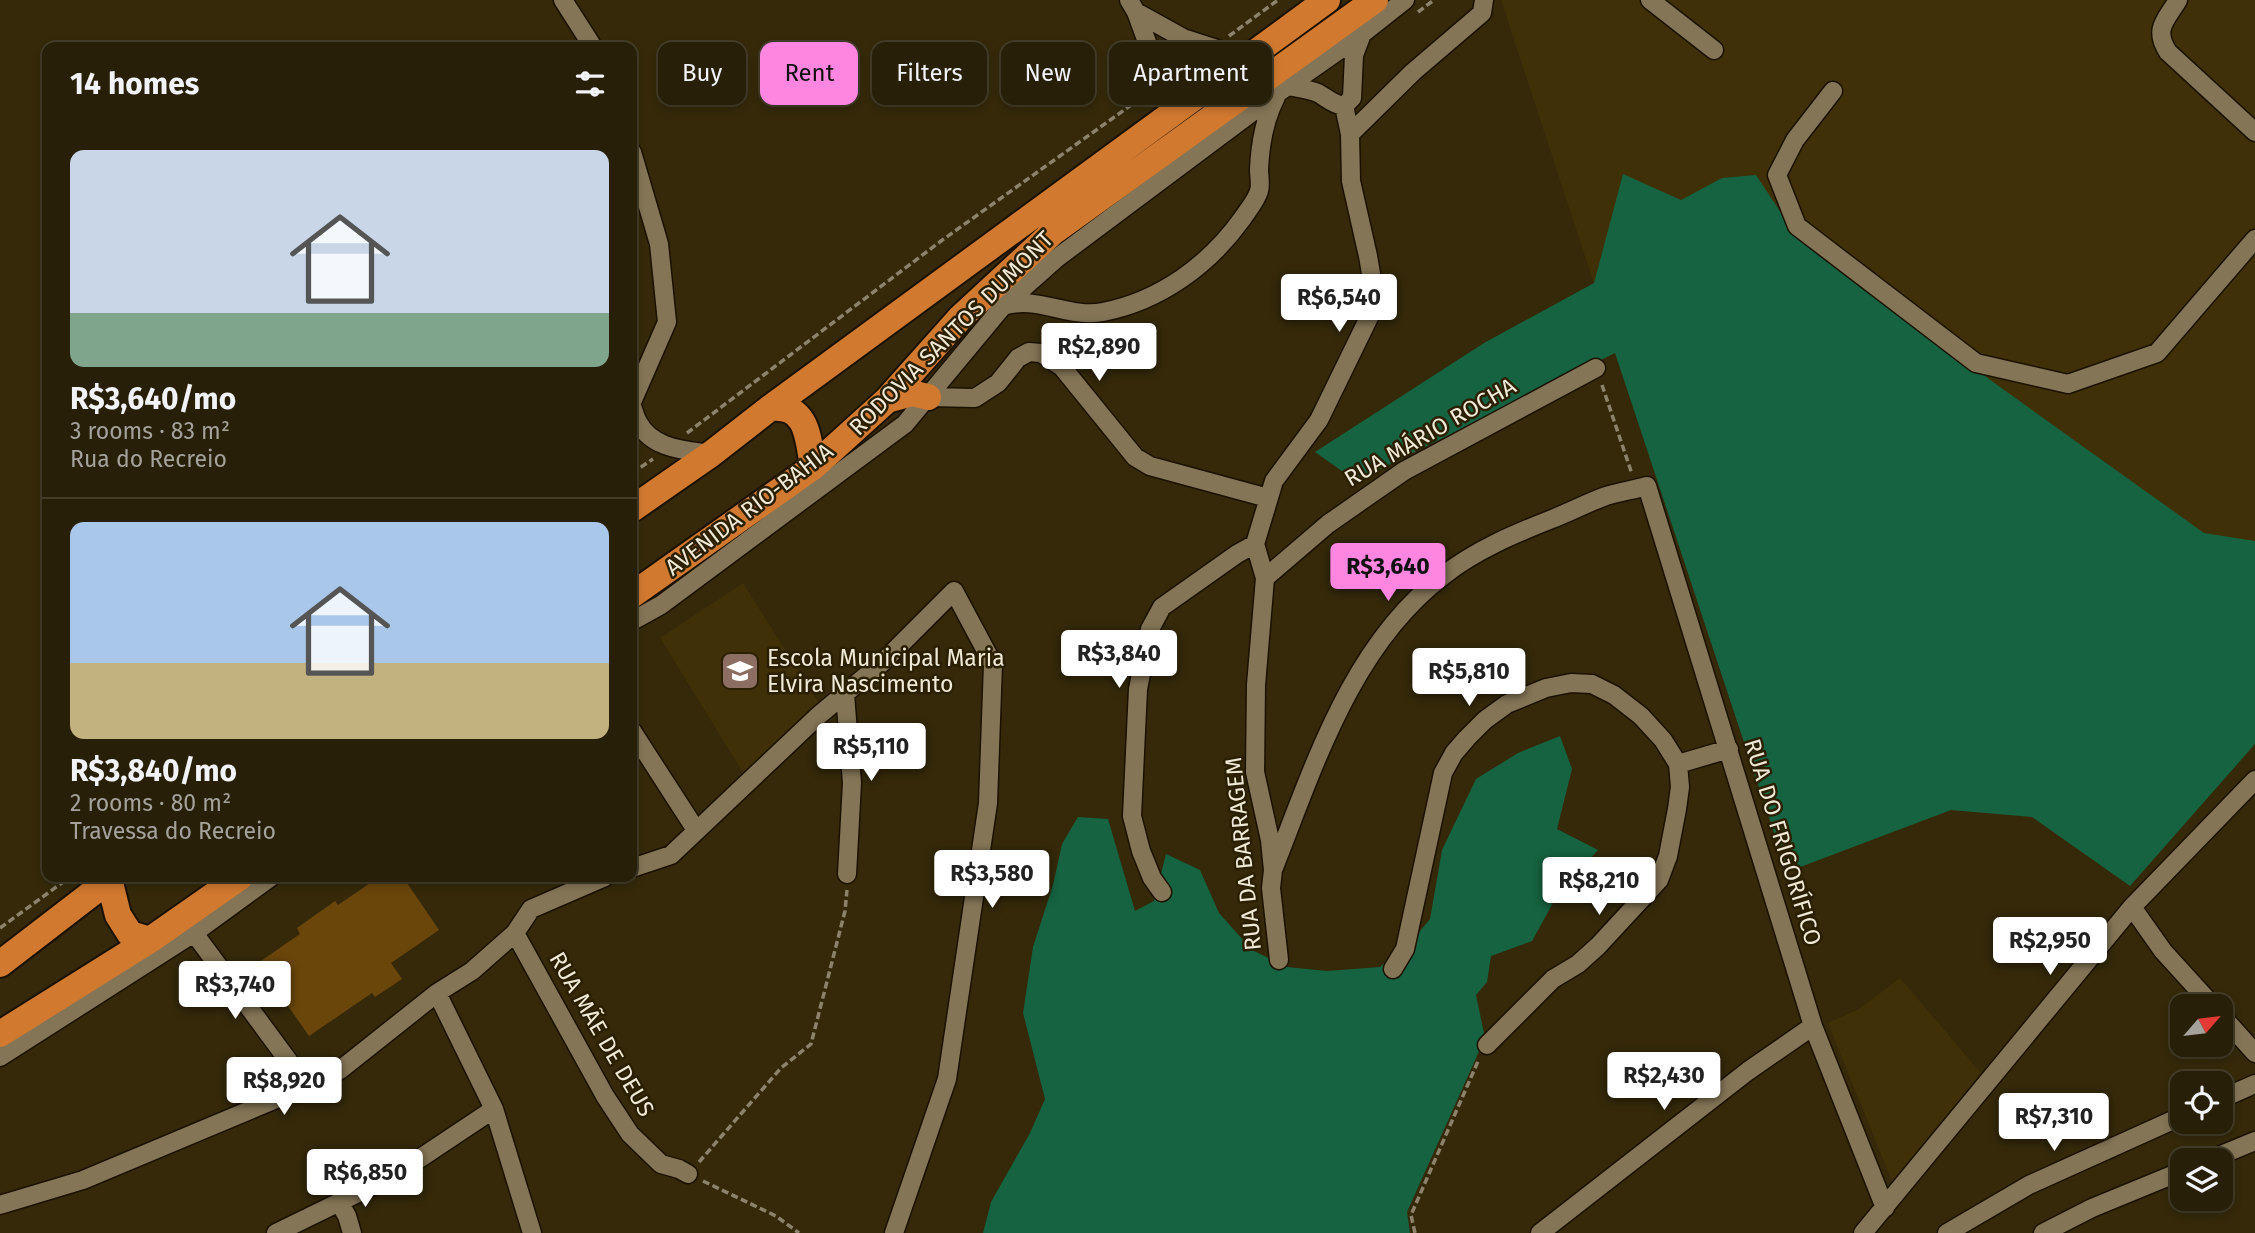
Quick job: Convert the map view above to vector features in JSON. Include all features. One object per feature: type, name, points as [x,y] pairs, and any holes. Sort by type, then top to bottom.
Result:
[{"type":"highway","name":"RODOVIA SANTOS DUMONT","points":[[1271,42],[1327,0]]},
{"type":"highway","name":"RODOVIA SANTOS DUMONT","points":[[637,592],[804,482],[887,400],[961,317],[1053,232],[1375,0]]},
{"type":"highway","name":"RODOVIA SANTOS DUMONT","points":[[637,506],[711,454],[1184,105]]},
{"type":"highway","points":[[887,400],[912,393],[928,397]]},
{"type":"highway","points":[[770,408],[782,407],[799,415],[807,434],[804,482]]},
{"type":"highway","points":[[0,964],[106,882]]},
{"type":"highway","points":[[112,882],[118,915],[130,934],[150,940]]},
{"type":"highway","points":[[0,1034],[150,940],[233,882]]},
{"type":"street","points":[[563,0],[590,42]]},
{"type":"street","name":"AVENIDA RIO-BAHIA","points":[[637,618],[661,605],[804,482],[905,424],[1003,306],[1056,258],[1405,0]]},
{"type":"street","points":[[1650,0],[1714,50]]},
{"type":"street","points":[[2178,0],[2160,29],[2161,42],[2168,52],[2255,132]]},
{"type":"street","points":[[1132,6],[1183,38],[1196,42]]},
{"type":"street","points":[[1132,6],[1146,42]]},
{"type":"street","points":[[1350,134],[1483,7]]},
{"type":"street","points":[[1003,306],[1026,303],[1083,313],[1100,313],[1164,290],[1202,263],[1235,229],[1260,190],[1259,171],[1268,112],[1283,89],[1308,90],[1337,106],[1344,106],[1352,98],[1354,55],[1362,34]]},
{"type":"street","points":[[1833,91],[1795,140],[1777,175],[1797,226],[1976,363],[2068,384],[2157,353],[2255,239]]},
{"type":"street","points":[[1170,105],[1173,113]]},
{"type":"street","points":[[1162,892],[1152,878],[1141,851],[1132,816],[1138,689],[1150,629],[1162,607],[1255,544],[1274,481],[1319,420],[1376,303],[1351,181],[1350,134],[1344,106]]},
{"type":"street","points":[[637,169],[659,244],[667,322],[637,392]]},
{"type":"street","points":[[928,397],[975,398],[999,383],[1018,358],[1029,352],[1041,353],[1062,367],[1135,457],[1150,466],[1268,498]]},
{"type":"street","name":"RUA MÁRIO ROCHA","points":[[1265,579],[1328,524],[1404,471],[1596,368]]},
{"type":"street","points":[[637,421],[653,438],[669,447],[711,454]]},
{"type":"street","name":"RUA DO FRIGORÍFICO","points":[[1620,493],[1647,486],[1813,1026],[1885,1208]]},
{"type":"street","points":[[1273,870],[1328,732],[1362,670],[1386,634],[1416,600],[1443,576],[1506,537],[1620,493]]},
{"type":"street","name":"RUA DA BARRAGEM","points":[[1255,544],[1265,579],[1256,685],[1255,772],[1270,840],[1273,870],[1270,888],[1279,960]]},
{"type":"street","points":[[637,866],[671,855],[818,716],[884,661],[954,591],[993,664],[988,803],[947,1079],[894,1233]]},
{"type":"street","points":[[1393,969],[1405,949],[1443,773],[1454,753],[1467,738],[1507,704],[1546,688],[1571,682],[1592,684],[1614,695],[1641,716],[1663,740],[1678,764],[1677,809],[1668,856],[1659,880],[1598,946],[1578,964],[1553,979],[1488,1045]]},
{"type":"street","points":[[845,694],[852,783],[847,874]]},
{"type":"street","points":[[637,739],[696,830]]},
{"type":"street","points":[[1678,764],[1729,749]]},
{"type":"street","points":[[1863,1233],[2132,907],[2255,780]]},
{"type":"street","points":[[0,1057],[194,933],[264,882]]},
{"type":"street","points":[[0,1205],[83,1180],[340,1070],[437,993],[472,971],[515,933],[531,909],[593,882]]},
{"type":"street","points":[[2132,907],[2163,951],[2202,994]]},
{"type":"street","points":[[194,933],[307,1086]]},
{"type":"street","name":"RUA MÃE DE DEUS","points":[[515,933],[606,1096],[630,1133],[661,1164],[688,1174]]},
{"type":"street","points":[[437,993],[494,1109],[532,1233]]},
{"type":"street","points":[[1540,1233],[1748,1071],[1813,1026]]},
{"type":"street","points":[[2233,1028],[2255,1053]]},
{"type":"street","points":[[2233,1094],[2255,1084]]},
{"type":"street","points":[[276,1233],[395,1175],[494,1109]]},
{"type":"street","points":[[1947,1233],[2029,1185],[2170,1121]]},
{"type":"street","points":[[2233,1150],[2255,1141]]},
{"type":"street","points":[[2042,1233],[2092,1208],[2170,1176]]},
{"type":"street","points":[[339,1202],[352,1233]]},
{"type":"path","points":[[1219,42],[1278,0]]},
{"type":"path","points":[[637,469],[941,241],[1132,105]]},
{"type":"path","points":[[1596,368],[1632,476],[1620,493]]},
{"type":"path","points":[[799,1233],[776,1216],[688,1174],[781,1068],[811,1044],[845,911],[847,874]]},
{"type":"path","points":[[0,928],[63,882]]},
{"type":"path","points":[[1415,1233],[1411,1215],[1475,1066],[1488,1045]]},
{"type":"shaded area","points":[[1501,0],[2255,0],[2255,744],[2130,886],[2032,817],[1951,810],[1787,872]]},
{"type":"shaded area","name":"Escola Municipal Maria Elvira Nascimento","points":[[743,583],[820,705],[749,782],[660,638]]},
{"type":"shaded area","points":[[1900,978],[1981,1073],[1893,1184],[1828,1023],[1859,1009]]},
{"type":"green space","points":[[1623,174],[1681,200],[1722,178],[1756,175],[1793,231],[1993,382],[2204,533],[2255,541],[2255,744],[2130,886],[2032,817],[1951,810],[1787,872],[1615,353],[1356,481],[1315,452],[1484,343],[1594,283]]},
{"type":"green space","points":[[1560,736],[1572,769],[1557,829],[1598,850],[1558,894],[1532,941],[1491,956],[1487,982],[1476,995],[1485,1038],[1407,1212],[1410,1233],[983,1233],[991,1202],[1030,1133],[1045,1099],[1023,1013],[1033,947],[1053,885],[1062,844],[1078,817],[1108,819],[1135,911],[1154,901],[1166,854],[1200,870],[1219,913],[1252,950],[1287,967],[1327,971],[1380,967],[1430,919],[1442,850],[1476,779],[1518,753]]},
{"type":"building","points":[[372,882],[406,882],[439,930],[391,963],[402,979],[375,997],[372,993],[309,1036],[258,963],[300,934],[297,928],[335,901],[338,905]]},
{"type":"place","name":"Escola Municipal Maria Elvira Nascimento","points":[[740,671]]}]
